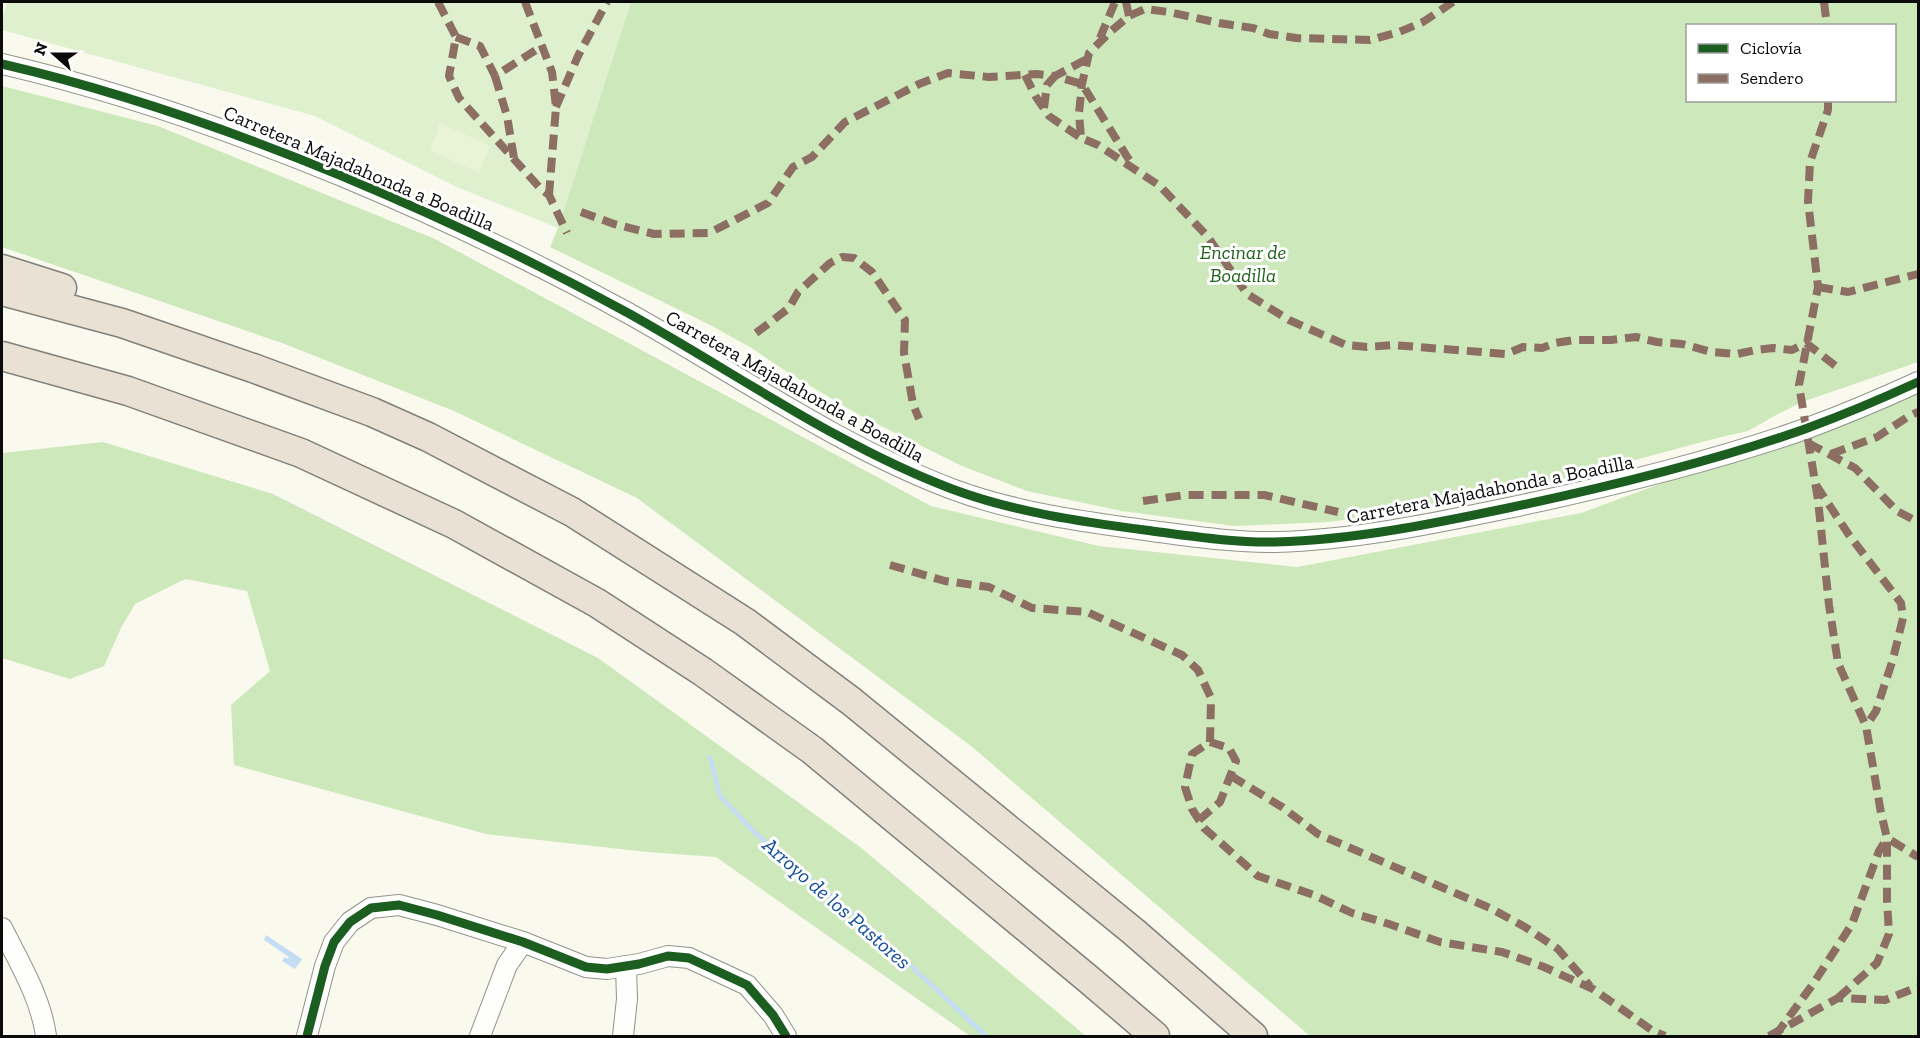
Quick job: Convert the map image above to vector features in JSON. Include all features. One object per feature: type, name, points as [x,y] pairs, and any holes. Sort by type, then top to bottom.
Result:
[{"type":"highway","points":[[2,269],[132,310],[294,368],[372,412]]},
{"type":"highway","points":[[2,291],[122,323],[372,412],[428,437],[572,512],[745,622],[851,700],[1134,932],[1253,1036]]},
{"type":"highway","points":[[2,356],[128,391],[301,453],[454,524],[597,603],[703,672],[812,750],[1155,1036]]},
{"type":"street","name":"Carretera Majadahonda a Boadilla","points":[[2,64],[96,88],[240,135],[430,213],[545,268],[630,314],[825,428],[910,472],[957,491],[1020,509],[1096,524],[1187,536],[1270,542],[1356,536],[1494,510],[1656,473],[1731,453],[1806,429],[1918,382]]},
{"type":"street","points":[[307,1036],[325,966],[334,942],[350,922],[371,909],[399,905],[523,942],[586,968],[607,969],[668,956],[689,958],[747,985],[773,1015],[786,1036]]},
{"type":"street","points":[[2,928],[30,984],[44,1022],[45,1036]]},
{"type":"street","points":[[480,1036],[507,965],[523,942]]},
{"type":"street","points":[[623,1036],[627,999],[626,966]]},
{"type":"green space","points":[[7,2],[631,2],[558,228],[459,188],[315,116],[2,30]]},
{"type":"green space","name":"Encinar de Boadilla","points":[[631,2],[1918,2],[1918,362],[1802,402],[1748,431],[1519,491],[1437,506],[1330,522],[1234,526],[1122,511],[1027,491],[962,466],[861,416],[750,347],[708,324],[550,247]]},
{"type":"green space","points":[[2,86],[158,126],[435,239],[931,506],[1099,546],[1297,567],[1581,513],[1918,389],[1918,1036],[1310,1036],[971,746],[637,498],[454,411],[282,343],[2,247]]},
{"type":"green space","points":[[440,123],[490,146],[479,173],[430,150]]},
{"type":"green space","points":[[103,442],[273,494],[598,658],[860,847],[1086,1036],[970,1036],[716,857],[647,852],[486,834],[234,765],[231,705],[270,671],[247,591],[185,579],[135,604],[104,666],[70,679],[2,658],[2,453]]},
{"type":"water","points":[[266,935],[302,959],[295,969],[282,961],[285,957],[288,959],[289,957],[264,940]]},
{"type":"waterway","name":"Arroyo de los Pastores","points":[[710,757],[720,796],[756,834],[879,936],[986,1036]]},
{"type":"marked path","points":[[438,2],[456,37],[449,76],[459,98],[540,188],[549,195],[567,233]]},
{"type":"marked path","points":[[525,2],[552,72],[556,107],[549,195]]},
{"type":"marked path","points":[[556,107],[578,56],[607,2]]},
{"type":"marked path","points":[[1100,38],[1115,2]]},
{"type":"marked path","points":[[1126,2],[1129,16]]},
{"type":"marked path","points":[[1453,2],[1423,22],[1370,40],[1296,38],[1145,9],[1129,16],[1089,53],[1082,84],[1079,113],[1081,138],[1098,145],[1160,186],[1208,237],[1247,294],[1289,320],[1346,345],[1367,347],[1393,345],[1506,354],[1523,347],[1542,348],[1574,340],[1636,337],[1682,344],[1712,352],[1737,354],[1773,348],[1792,350],[1806,343],[1837,367]]},
{"type":"marked path","points":[[1824,2],[1827,24]]},
{"type":"marked path","points":[[456,37],[480,46],[495,76],[542,46]]},
{"type":"marked path","points":[[581,212],[614,224],[654,234],[709,233],[768,203],[793,167],[812,157],[845,122],[919,84],[948,73],[989,77],[1036,74],[1055,76],[1087,59]]},
{"type":"marked path","points":[[1025,75],[1049,116],[1081,138]]},
{"type":"marked path","points":[[495,76],[507,116],[514,158]]},
{"type":"marked path","points":[[1044,108],[1047,85],[1055,76],[1082,84],[1131,163]]},
{"type":"marked path","points":[[1828,102],[1828,110],[1810,162],[1808,201],[1818,287],[1799,385],[1818,500],[1829,605],[1838,663],[1866,726],[1887,838],[1918,857]]},
{"type":"marked path","points":[[756,333],[789,308],[798,292],[830,263],[842,257],[854,258],[872,272],[905,320],[904,353],[913,404],[919,419]]},
{"type":"marked path","points":[[1818,287],[1848,292],[1918,274]]},
{"type":"marked path","points":[[1831,454],[1877,437],[1918,412]]},
{"type":"marked path","points":[[1808,443],[1855,468],[1897,511],[1918,522]]},
{"type":"marked path","points":[[1816,485],[1849,535],[1901,603],[1903,618],[1893,659],[1876,711],[1866,726]]},
{"type":"marked path","points":[[1143,501],[1185,495],[1264,495],[1338,512]]},
{"type":"marked path","points":[[890,565],[945,581],[989,587],[1032,608],[1087,612],[1182,655],[1198,670],[1211,698],[1210,742]]},
{"type":"marked path","points":[[1199,820],[1220,802],[1236,761],[1229,748],[1210,742],[1192,754],[1185,787],[1192,809],[1204,828],[1258,876],[1314,895],[1352,913],[1440,942],[1502,952],[1544,967],[1593,989],[1653,1031],[1665,1036]]},
{"type":"marked path","points":[[1231,776],[1282,807],[1318,834],[1490,908],[1525,927],[1558,949],[1590,986]]},
{"type":"marked path","points":[[1838,998],[1877,963],[1889,934],[1887,838]]},
{"type":"marked path","points":[[1777,1036],[1852,924],[1879,851],[1887,838]]},
{"type":"marked path","points":[[1769,1036],[1838,998],[1885,1000],[1918,987]]},
{"type":"cycle path","points":[[2,64],[89,86],[174,113],[342,176],[451,224],[558,276],[628,313],[827,430],[910,472],[976,497],[1076,520],[1198,537],[1260,542],[1305,541],[1392,530],[1545,500],[1695,463],[1805,429],[1918,382]]},
{"type":"cycle path","points":[[307,1036],[325,966],[334,942],[350,922],[371,908],[399,905],[523,942],[586,967],[607,969],[668,956],[689,958],[747,985],[773,1015],[786,1036]]}]
